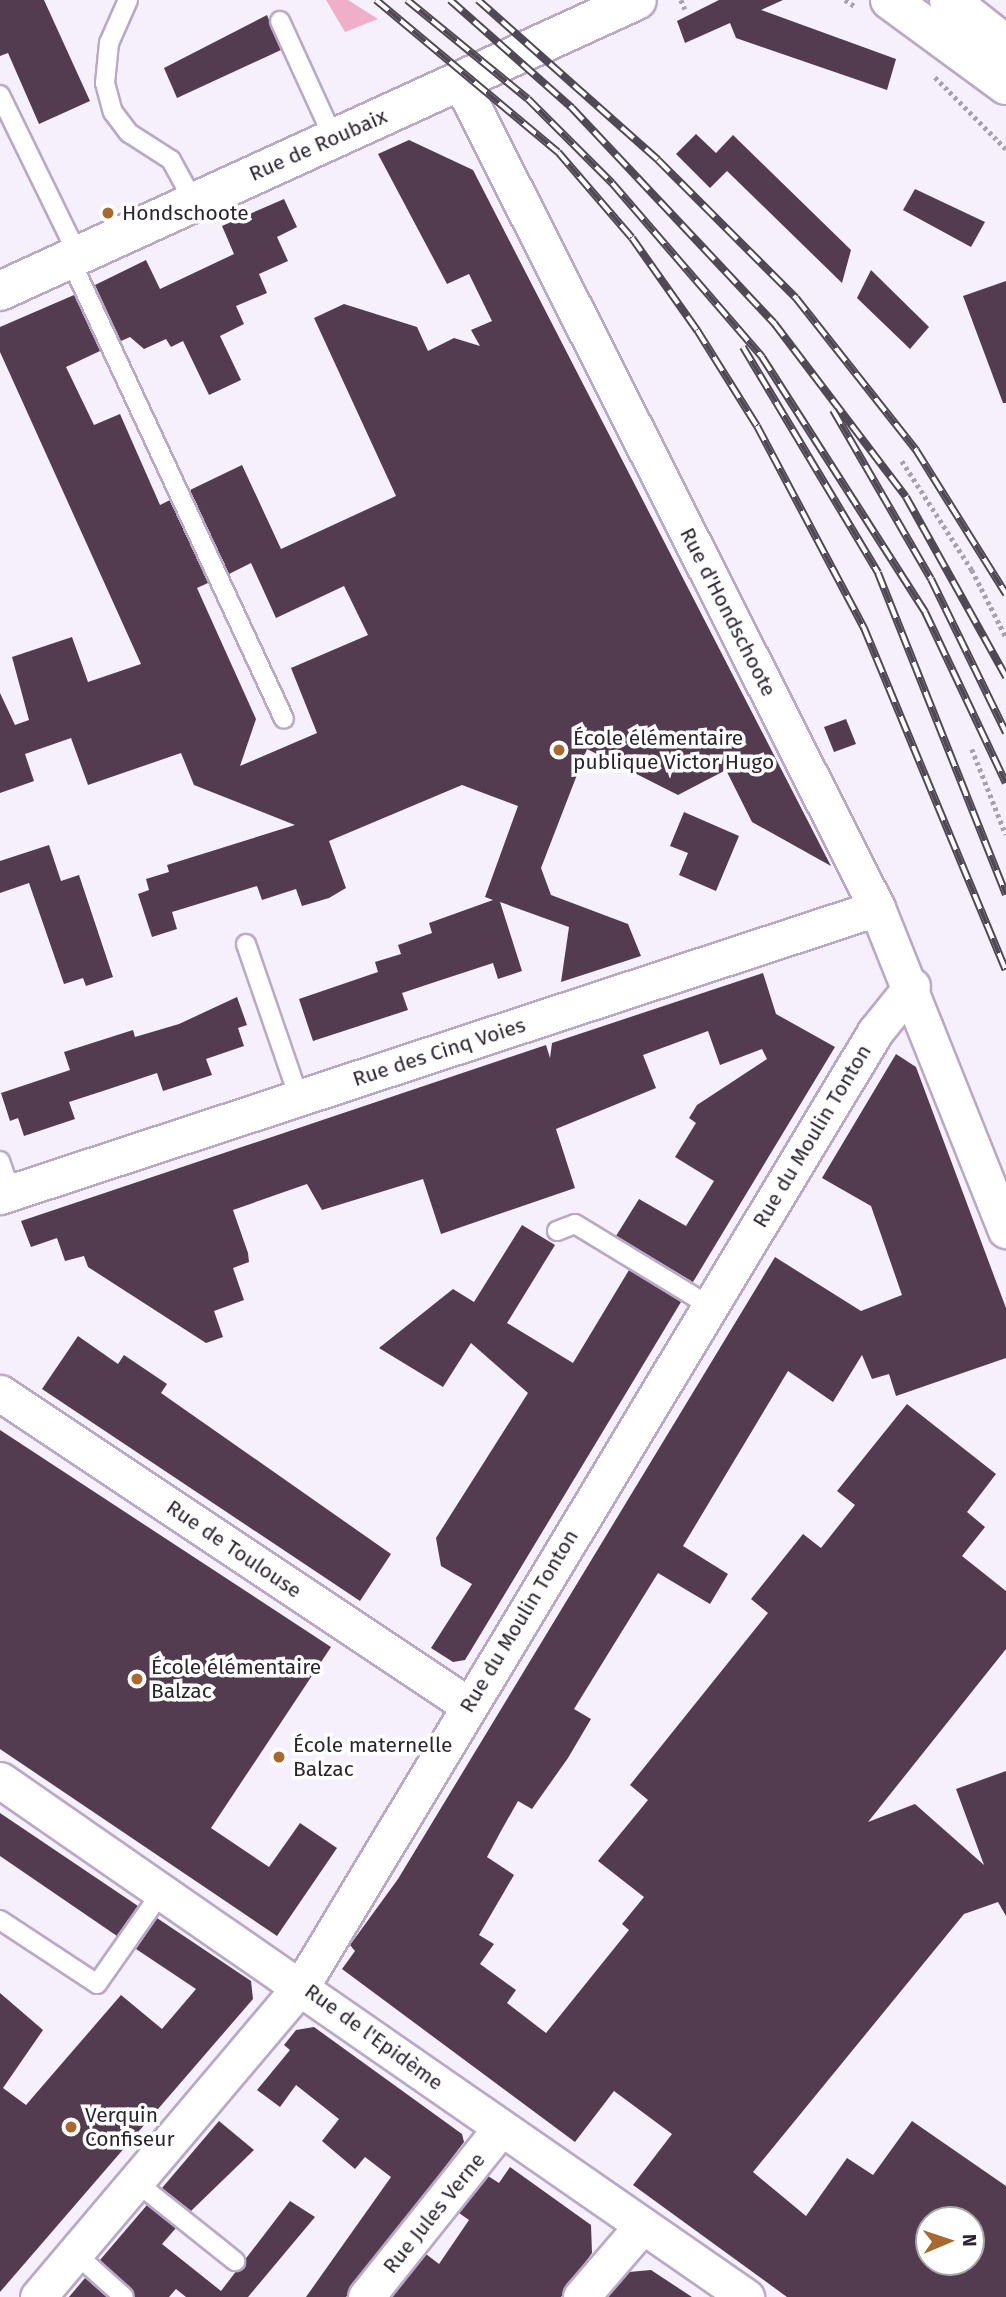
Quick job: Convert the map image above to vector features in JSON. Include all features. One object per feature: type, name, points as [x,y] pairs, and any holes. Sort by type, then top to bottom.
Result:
[{"type":"street","name":"Rue de Roubaix","points":[[3,282],[74,257],[637,0]]},
{"type":"street","points":[[890,0],[1006,85]]},
{"type":"street","points":[[949,0],[1006,45]]},
{"type":"street","name":"Rue d'Hondschoote","points":[[460,81],[877,908],[912,986],[1006,1230]]},
{"type":"street","name":"Rue des Cinq Voies","points":[[4,1183],[299,1098],[877,908]]},
{"type":"street","name":"Rue du Moulin Tonton","points":[[38,2297],[302,1985],[875,1032],[912,986]]},
{"type":"street","name":"Rue de Toulouse","points":[[0,1393],[468,1705]]},
{"type":"street","name":"Rue de l'Epidème","points":[[0,1780],[302,1985],[501,2128],[746,2297]]},
{"type":"street","name":"Rue Jules Verne","points":[[366,2297],[501,2128]]},
{"type":"street","points":[[581,2297],[642,2226]]},
{"type":"lane","points":[[128,0],[109,43],[105,83],[113,112],[129,134],[172,160],[194,202]]},
{"type":"lane","points":[[280,21],[334,139]]},
{"type":"lane","points":[[0,95],[284,719]]},
{"type":"lane","points":[[246,944],[299,1098]]},
{"type":"lane","points":[[557,1231],[575,1224],[710,1306]]},
{"type":"lane","points":[[0,1920],[97,1984],[163,1890]]},
{"type":"lane","points":[[136,2182],[235,2261]]},
{"type":"lane","points":[[76,2254],[124,2297]]},
{"type":"path","points":[[681,0],[685,9]]},
{"type":"path","points":[[902,461],[972,570],[1006,637]]},
{"type":"path","points":[[972,750],[1006,835]]},
{"type":"shaded area","points":[[326,0],[348,0],[378,19],[345,32]]},
{"type":"building","points":[[0,0],[44,0],[90,101],[39,124],[8,53],[0,56]]},
{"type":"building","points":[[719,0],[783,0],[761,10],[896,59],[887,90],[736,38],[730,23],[685,43],[677,21]]},
{"type":"building","points":[[267,15],[281,50],[177,98],[164,68]]},
{"type":"building","points":[[696,134],[716,153],[733,135],[851,250],[842,283],[727,171],[710,188],[676,154]]},
{"type":"building","points":[[409,140],[473,170],[831,866],[752,822],[726,770],[678,795],[587,749],[541,868],[551,895],[628,924],[641,956],[561,982],[569,927],[500,902],[522,971],[498,979],[493,963],[402,993],[408,1010],[313,1041],[299,999],[378,972],[375,962],[401,954],[398,945],[432,933],[429,923],[493,900],[485,897],[518,806],[462,785],[329,841],[346,888],[329,898],[302,906],[296,889],[262,900],[257,886],[172,912],[177,929],[152,937],[138,894],[149,890],[146,879],[169,872],[167,865],[295,825],[194,785],[181,753],[88,785],[71,738],[25,754],[34,781],[0,793],[0,693],[15,725],[29,720],[12,657],[72,637],[88,682],[141,664],[0,352],[0,327],[74,295],[100,351],[66,367],[94,425],[120,414],[160,505],[170,500],[208,583],[197,588],[256,719],[240,766],[317,733],[291,668],[368,635],[344,586],[276,618],[251,563],[229,574],[190,490],[242,465],[281,549],[396,496],[314,318],[344,304],[417,327],[428,351],[454,338],[480,346],[471,330],[492,321],[469,274],[447,284],[378,154]]},
{"type":"building","points":[[915,189],[985,222],[971,247],[903,210]]},
{"type":"building","points":[[284,199],[297,227],[277,237],[288,261],[259,274],[267,293],[236,306],[244,324],[220,336],[241,380],[209,395],[183,341],[171,347],[166,339],[144,349],[130,337],[121,341],[95,285],[146,260],[160,289],[234,254],[222,226]]},
{"type":"building","points":[[871,270],[929,327],[910,349],[857,298]]},
{"type":"building","points":[[1006,281],[1006,403],[1003,403],[963,296]]},
{"type":"building","points":[[846,719],[856,744],[834,752],[824,727]]},
{"type":"building","points":[[684,812],[739,836],[716,891],[679,875],[688,853],[670,846]]},
{"type":"building","points":[[49,845],[61,881],[79,875],[113,977],[86,986],[83,978],[64,984],[29,883],[0,893],[0,861]]},
{"type":"building","points":[[763,973],[776,1014],[835,1047],[693,1282],[616,1236],[639,1199],[686,1226],[714,1181],[675,1157],[696,1123],[689,1118],[697,1105],[767,1059],[762,1049],[720,1065],[708,1031],[643,1055],[656,1088],[556,1129],[575,1188],[441,1234],[423,1179],[322,1210],[307,1184],[233,1210],[248,1253],[249,1262],[233,1268],[244,1300],[214,1311],[223,1337],[206,1343],[88,1267],[84,1256],[65,1261],[57,1238],[31,1247],[21,1221],[546,1045],[550,1058],[552,1043]]},
{"type":"building","points":[[237,997],[247,1025],[238,1028],[244,1046],[206,1059],[212,1075],[163,1091],[157,1073],[69,1102],[75,1119],[24,1136],[18,1118],[10,1121],[1,1093],[70,1070],[64,1052],[133,1030],[135,1037],[179,1024]]},
{"type":"building","points":[[896,1054],[916,1067],[1006,1308],[1006,1358],[896,1396],[889,1374],[872,1379],[862,1355],[833,1402],[788,1371],[683,1546],[728,1574],[710,1604],[658,1573],[574,1709],[591,1719],[568,1758],[532,1809],[518,1801],[487,1857],[514,1875],[479,1935],[494,1944],[480,1964],[516,1990],[507,2003],[546,2033],[629,1930],[622,1924],[644,1897],[598,1861],[648,1800],[630,1785],[768,1613],[751,1599],[803,1534],[821,1548],[855,1505],[837,1491],[907,1404],[996,1474],[967,1512],[985,1527],[962,1556],[1006,1591],[1006,1649],[868,1822],[915,1804],[984,1865],[956,1789],[1006,1771],[1006,1916],[998,1902],[964,1914],[753,2172],[806,2216],[847,2158],[873,2175],[912,2121],[1006,2186],[1006,2297],[787,2297],[633,2185],[672,2134],[614,2091],[575,2142],[342,1969],[355,1951],[350,1945],[398,1879],[775,1257],[861,1311],[902,1295],[871,1206],[822,1178]]},
{"type":"building","points":[[522,1225],[555,1245],[507,1323],[573,1363],[629,1270],[681,1302],[465,1660],[453,1662],[431,1648],[472,1584],[441,1566],[436,1538],[528,1393],[471,1343],[443,1387],[379,1348],[453,1289],[474,1302]]},
{"type":"building","points":[[78,1336],[118,1364],[124,1355],[167,1384],[161,1393],[391,1554],[360,1601],[42,1389]]},
{"type":"building","points":[[0,1430],[331,1647],[211,1828],[269,1867],[300,1823],[337,1848],[277,1936],[0,1749]]},
{"type":"building","points":[[0,1813],[138,1906],[117,1936],[0,1856]]},
{"type":"building","name":"Verquin Confiseur","points":[[157,1918],[251,1981],[253,1999],[0,2292],[0,1993],[43,2030],[3,2088],[26,2105],[121,1995],[162,2029],[196,1989],[136,1949]]},
{"type":"building","points":[[314,2027],[462,2134],[464,2142],[346,2297],[306,2297],[391,2177],[365,2157],[355,2169],[322,2141],[339,2119],[296,2085],[280,2107],[257,2090],[290,2050],[284,2045],[296,2030]]},
{"type":"building","points":[[219,2121],[254,2150],[191,2211],[162,2188]]},
{"type":"building","points":[[510,2167],[591,2225],[592,2253],[561,2297],[392,2297],[426,2254],[439,2264],[469,2220],[459,2213],[488,2176],[499,2183]]},
{"type":"building","points":[[290,2201],[315,2217],[248,2297],[186,2297],[176,2289],[169,2297],[135,2297],[100,2260],[147,2205],[176,2228],[162,2244],[221,2291]]},
{"type":"building","points":[[651,2270],[692,2297],[608,2297],[629,2272]]},
{"type":"building","points":[[85,2278],[107,2297],[69,2297]]},
{"type":"railway","points":[[376,0],[558,152],[632,238],[697,330],[757,426],[864,628],[1006,970]]},
{"type":"railway","points":[[407,0],[528,99],[612,183],[762,357],[925,612],[1006,783]]},
{"type":"railway","points":[[450,0],[572,108],[774,323],[906,497],[1006,677]]},
{"type":"railway","points":[[478,0],[658,160],[796,298],[916,450],[1006,594]]},
{"type":"railway","points":[[743,347],[878,573],[1006,894]]},
{"type":"railway","points":[[833,410],[931,579],[1006,733]]},
{"type":"place","name":"Hondschoote","points":[[108,213]]},
{"type":"place","name":"École élémentaire publique Victor Hugo","points":[[559,750]]},
{"type":"place","name":"École élémentaire Balzac","points":[[137,1679]]},
{"type":"place","name":"École maternelle Balzac","points":[[279,1757]]},
{"type":"place","name":"Verquin Confiseur","points":[[71,2127]]}]
